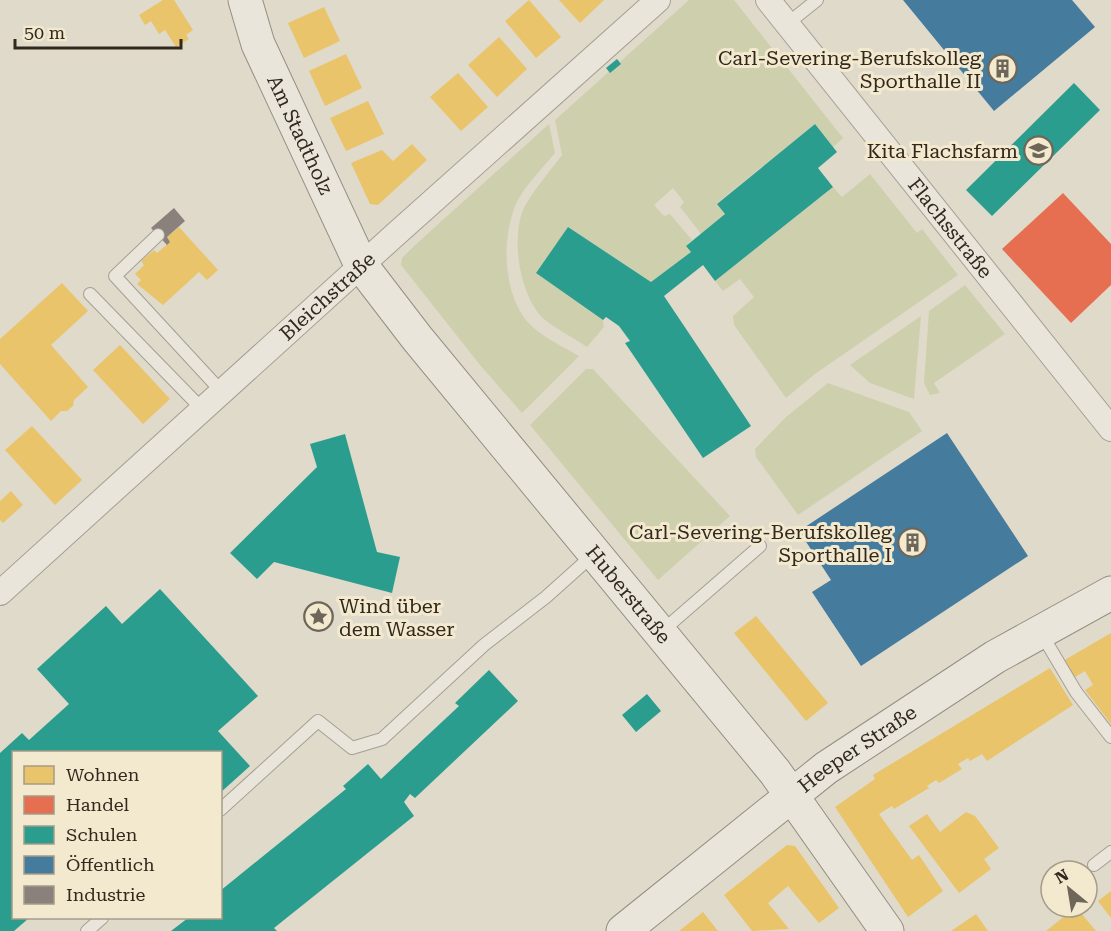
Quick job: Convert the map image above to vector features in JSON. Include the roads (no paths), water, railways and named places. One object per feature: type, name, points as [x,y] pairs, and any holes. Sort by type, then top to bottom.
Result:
[{"type":"main road","name":"Am Stadtholz","points":[[245,0],[258,44],[361,265]]},
{"type":"main road","name":"Huberstraße","points":[[361,265],[417,338],[792,794],[888,931]]},
{"type":"main road","name":"Heeper Straße","points":[[622,931],[792,794],[931,697],[1111,593]]},
{"type":"street","name":"Bleichstraße","points":[[0,593],[361,265],[658,0]]},
{"type":"street","name":"Flachsstraße","points":[[768,0],[1111,429]]},
{"type":"lane","points":[[787,24],[816,0]]},
{"type":"lane","points":[[158,235],[115,276],[222,392]]},
{"type":"lane","points":[[90,294],[202,410]]},
{"type":"lane","points":[[660,633],[760,546]]},
{"type":"lane","points":[[222,808],[318,721],[352,748],[382,739],[484,645],[546,597],[595,554]]},
{"type":"lane","points":[[1040,632],[1076,692],[1111,737]]},
{"type":"lane","points":[[87,931],[101,919]]},
{"type":"place","name":"Carl-Severing-Berufskolleg Sporthalle II","points":[[1002,69]]},
{"type":"place","name":"Kita Flachsfarm","points":[[1039,151]]},
{"type":"place","name":"Carl-Severing-Berufskolleg Sporthalle I","points":[[913,543]]},
{"type":"place","name":"Wind über dem Wasser","points":[[318,617]]}]
